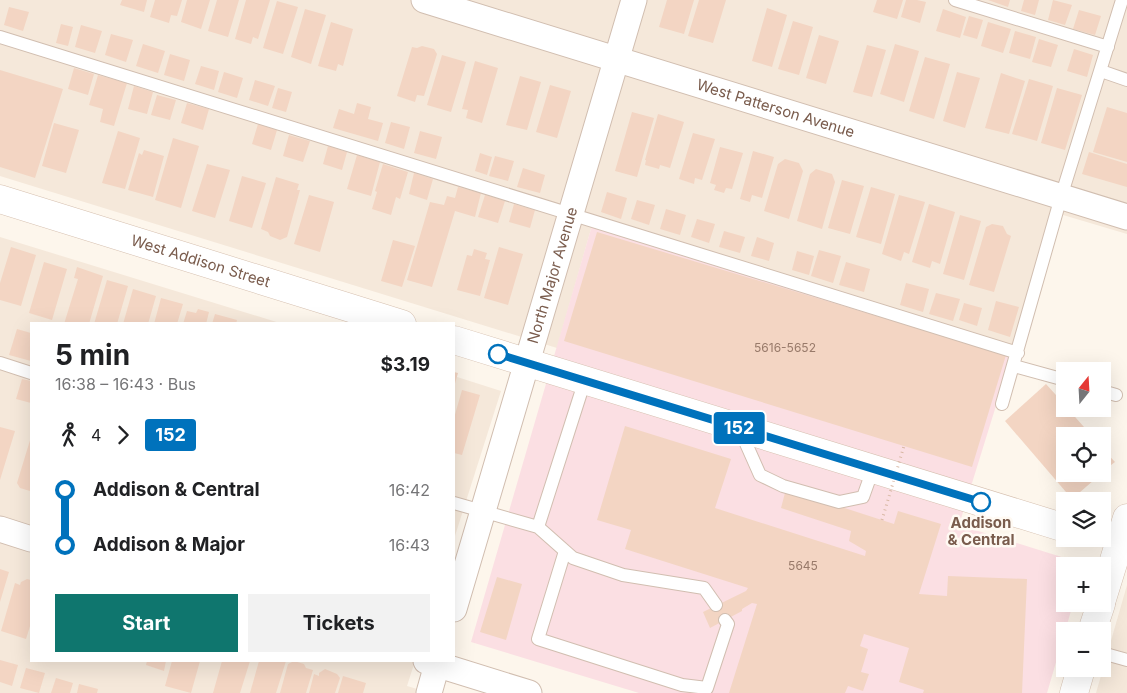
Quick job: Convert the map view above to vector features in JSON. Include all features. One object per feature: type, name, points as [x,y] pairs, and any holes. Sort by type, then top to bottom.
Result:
[{"type":"street","name":"West Patterson Avenue","points":[[424,0],[1127,217]]},
{"type":"street","name":"North Major Avenue","points":[[455,607],[634,0]]},
{"type":"street","name":"West Addison Street","points":[[0,199],[396,322]]},
{"type":"street","points":[[455,340],[1056,525]]},
{"type":"street","points":[[1111,563],[1116,543],[1127,518]]},
{"type":"street","points":[[0,530],[30,539]]},
{"type":"street","points":[[429,693],[434,662],[529,693]]},
{"type":"street","points":[[1074,693],[1079,677]]},
{"type":"lane","points":[[955,0],[1108,47]]},
{"type":"lane","points":[[1002,404],[1061,197],[1122,0]]},
{"type":"lane","points":[[0,37],[1018,353]]},
{"type":"lane","points":[[1101,71],[1127,80]]},
{"type":"lane","points":[[0,363],[30,373]]},
{"type":"lane","points":[[1014,366],[1056,378]]},
{"type":"lane","points":[[538,527],[585,380]]},
{"type":"lane","points":[[1111,394],[1116,395]]},
{"type":"lane","points":[[739,428],[760,475],[784,486],[839,502],[863,497],[874,469]]},
{"type":"lane","points":[[455,503],[538,527],[573,558],[623,575],[704,588],[716,605]]},
{"type":"lane","points":[[565,551],[538,639],[682,685],[706,688],[728,624],[725,620]]},
{"type":"lane","points":[[1111,655],[1127,660]]},
{"type":"path","points":[[882,520],[904,446]]},
{"type":"shaded area","points":[[0,0],[1127,0],[1127,234],[1053,212],[1013,351],[593,222],[557,348],[0,176]]},
{"type":"shaded area","points":[[593,222],[1013,351],[959,525],[1062,557],[1056,557],[1056,612],[1071,612],[1068,622],[1056,622],[1056,662],[1047,693],[639,693],[471,642]]},
{"type":"shaded area","points":[[0,237],[276,322],[30,322],[30,662],[415,662],[407,686],[431,693],[0,693]]},
{"type":"shaded area","points":[[455,376],[501,391],[455,536]]},
{"type":"shaded area","points":[[1127,585],[1127,693],[1096,693],[1101,677],[1111,677],[1111,641]]},
{"type":"building","points":[[122,0],[147,0],[144,12],[120,5]]},
{"type":"building","points":[[155,0],[182,0],[177,16],[171,15],[169,23],[150,17]]},
{"type":"building","points":[[187,0],[210,0],[201,29],[181,22]]},
{"type":"building","points":[[217,0],[239,0],[228,37],[208,31]]},
{"type":"building","points":[[246,0],[270,0],[258,39],[253,37],[251,44],[235,39]]},
{"type":"building","points":[[667,0],[694,0],[684,34],[659,27]]},
{"type":"building","points":[[699,0],[726,0],[713,43],[688,36]]},
{"type":"building","points":[[877,0],[903,0],[897,19],[873,12]]},
{"type":"building","points":[[906,0],[926,2],[920,23],[901,17]]},
{"type":"building","points":[[988,0],[1010,0],[1008,7]]},
{"type":"building","points":[[1024,0],[1039,0],[1035,15],[1021,11]]},
{"type":"building","points":[[1053,0],[1072,5],[1065,25],[1048,20]]},
{"type":"building","points":[[277,1],[298,7],[283,54],[263,48]]},
{"type":"building","points":[[9,7],[29,12],[23,31],[4,25]]},
{"type":"building","points":[[767,8],[787,15],[772,67],[752,61]]},
{"type":"building","points":[[305,9],[326,15],[311,64],[291,57]]},
{"type":"building","points":[[943,9],[966,17],[960,38],[936,31]]},
{"type":"building","points":[[1079,10],[1101,16],[1095,35],[1073,29]]},
{"type":"building","points":[[969,16],[983,20],[977,39],[963,35]]},
{"type":"building","points":[[793,21],[813,27],[799,75],[778,69]]},
{"type":"building","points":[[331,22],[353,29],[343,66],[338,64],[336,71],[318,66]]},
{"type":"building","points":[[988,22],[1011,29],[1003,53],[981,46]]},
{"type":"building","points":[[61,24],[73,27],[68,46],[56,43]]},
{"type":"building","points":[[81,25],[102,31],[95,53],[75,47]]},
{"type":"building","points":[[1015,31],[1036,37],[1030,59],[1009,53]]},
{"type":"building","points":[[111,34],[133,40],[126,62],[105,55]]},
{"type":"building","points":[[819,35],[839,41],[826,84],[806,78]]},
{"type":"building","points":[[1039,39],[1058,45],[1051,67],[1032,62]]},
{"type":"building","points":[[143,44],[165,51],[158,73],[136,66]]},
{"type":"building","points":[[895,44],[919,51],[904,102],[880,94]]},
{"type":"building","points":[[867,45],[886,50],[872,97],[853,92]]},
{"type":"building","points":[[422,46],[434,49],[437,54],[424,96],[417,95],[415,102],[397,96],[412,47]]},
{"type":"building","points":[[1074,49],[1093,55],[1087,77],[1067,71]]},
{"type":"building","points":[[170,54],[190,60],[184,81],[164,75]]},
{"type":"building","points":[[442,55],[466,62],[451,112],[427,105]]},
{"type":"building","points":[[925,57],[950,64],[934,119],[909,111]]},
{"type":"building","points":[[475,61],[498,68],[482,123],[466,118],[468,110],[462,109]]},
{"type":"building","points":[[201,66],[219,71],[214,90],[195,84]]},
{"type":"building","points":[[74,68],[94,74],[88,95],[68,89]]},
{"type":"building","points":[[0,70],[63,89],[35,178],[0,167]]},
{"type":"building","points":[[224,72],[243,78],[237,98],[218,92]]},
{"type":"building","points":[[957,72],[980,78],[965,128],[943,121]]},
{"type":"building","points":[[1001,73],[1025,81],[1009,134],[985,128]]},
{"type":"building","points":[[98,75],[127,83],[114,126],[100,122],[103,109],[89,105]]},
{"type":"building","points":[[520,76],[541,82],[527,130],[506,125]]},
{"type":"building","points":[[1029,79],[1053,86],[1037,141],[1012,134]]},
{"type":"building","points":[[255,80],[275,86],[268,106],[249,100]]},
{"type":"building","points":[[550,85],[571,91],[557,138],[536,132]]},
{"type":"building","points":[[134,86],[153,92],[147,114],[128,109]]},
{"type":"building","points":[[278,88],[292,92],[286,112],[272,108]]},
{"type":"building","points":[[1057,88],[1082,95],[1065,150],[1041,143]]},
{"type":"building","points":[[157,95],[176,100],[170,120],[151,115]]},
{"type":"building","points":[[187,103],[209,109],[203,130],[181,123]]},
{"type":"building","points":[[357,103],[371,107],[368,119],[383,123],[378,141],[333,128],[339,109],[354,114]]},
{"type":"building","points":[[1107,107],[1127,113],[1127,162],[1093,152]]},
{"type":"building","points":[[632,112],[654,118],[637,177],[615,171]]},
{"type":"building","points":[[658,114],[684,122],[670,168],[660,165],[659,169],[645,165]]},
{"type":"building","points":[[391,122],[410,127],[404,149],[385,143]]},
{"type":"building","points":[[54,123],[79,130],[66,173],[42,166]]},
{"type":"building","points":[[258,124],[277,130],[271,150],[252,144]]},
{"type":"building","points":[[118,131],[140,138],[125,189],[102,183]]},
{"type":"building","points":[[420,131],[442,137],[436,159],[414,153]]},
{"type":"building","points":[[693,133],[715,139],[702,180],[695,178],[694,184],[679,179]]},
{"type":"building","points":[[289,135],[310,141],[303,162],[283,156]]},
{"type":"building","points":[[173,138],[199,146],[181,208],[155,200]]},
{"type":"building","points":[[328,146],[347,152],[342,170],[323,164]]},
{"type":"building","points":[[720,147],[743,153],[732,189],[726,188],[724,193],[714,190],[716,185],[710,183]]},
{"type":"building","points":[[144,150],[164,156],[153,197],[128,190],[139,153],[142,155]]},
{"type":"building","points":[[753,151],[774,157],[762,198],[752,195],[750,202],[740,199]]},
{"type":"building","points":[[1089,152],[1127,164],[1127,187],[1082,174]]},
{"type":"building","points":[[480,153],[492,157],[487,175],[475,171]]},
{"type":"building","points":[[357,155],[380,162],[371,196],[347,189]]},
{"type":"building","points":[[495,156],[514,161],[508,181],[489,176]]},
{"type":"building","points":[[785,159],[799,163],[803,171],[789,219],[764,211],[778,164]]},
{"type":"building","points":[[207,164],[230,170],[215,218],[192,211]]},
{"type":"building","points":[[383,164],[408,172],[400,199],[396,197],[391,215],[372,209]]},
{"type":"building","points":[[523,168],[545,175],[540,193],[517,187]]},
{"type":"building","points":[[816,169],[832,174],[835,182],[822,229],[797,221],[810,174]]},
{"type":"building","points":[[414,173],[433,179],[427,200],[409,194]]},
{"type":"building","points":[[242,176],[266,183],[252,228],[229,221]]},
{"type":"building","points":[[276,177],[299,184],[297,190],[300,190],[287,237],[280,240],[270,236],[268,232],[261,229]]},
{"type":"building","points":[[842,180],[864,186],[850,234],[828,228]]},
{"type":"building","points":[[458,187],[481,193],[475,217],[455,211],[432,287],[407,280],[430,202],[444,205],[447,196],[455,198]]},
{"type":"building","points":[[871,187],[895,194],[881,244],[856,237]]},
{"type":"building","points":[[607,192],[627,198],[621,219],[601,212]]},
{"type":"building","points":[[309,195],[334,202],[320,252],[294,244]]},
{"type":"building","points":[[485,195],[505,201],[498,223],[478,217]]},
{"type":"building","points":[[899,195],[925,202],[909,254],[904,252],[901,261],[882,254]]},
{"type":"building","points":[[637,200],[655,205],[649,225],[631,219]]},
{"type":"building","points":[[514,204],[535,210],[530,228],[509,222]]},
{"type":"building","points":[[929,204],[955,212],[940,264],[932,261],[930,268],[912,262]]},
{"type":"building","points":[[666,209],[686,215],[680,235],[660,229]]},
{"type":"building","points":[[960,215],[981,221],[964,280],[943,274]]},
{"type":"building","points":[[697,219],[715,224],[709,243],[691,237]]},
{"type":"building","points":[[992,224],[1003,226],[1007,234],[1011,236],[994,292],[969,285],[986,227]]},
{"type":"building","points":[[724,231],[745,237],[740,253],[719,247]]},
{"type":"building","points":[[597,232],[1006,355],[972,467],[564,341]]},
{"type":"building","points":[[757,237],[774,243],[769,261],[751,256]]},
{"type":"building","points":[[393,240],[415,246],[402,287],[381,281]]},
{"type":"building","points":[[11,247],[36,255],[21,306],[0,300],[0,283]]},
{"type":"building","points":[[499,247],[523,254],[508,305],[484,298]]},
{"type":"building","points":[[474,249],[487,253],[485,259],[490,260],[480,296],[457,290],[467,255],[472,256]]},
{"type":"building","points":[[819,250],[841,256],[833,283],[811,276]]},
{"type":"building","points":[[797,251],[814,256],[809,275],[792,270]]},
{"type":"building","points":[[44,262],[67,269],[52,320],[29,313]]},
{"type":"building","points":[[846,262],[870,269],[864,292],[839,285]]},
{"type":"building","points":[[77,267],[103,276],[90,322],[65,322],[78,279],[74,278]]},
{"type":"building","points":[[107,280],[128,286],[118,322],[95,322]]},
{"type":"building","points":[[906,283],[929,289],[923,312],[900,305]]},
{"type":"building","points":[[133,289],[156,296],[149,322],[124,322]]},
{"type":"building","points":[[936,293],[960,299],[953,321],[929,314]]},
{"type":"building","points":[[161,298],[183,304],[178,322],[155,322]]},
{"type":"building","points":[[996,301],[1019,307],[1010,337],[988,330]]},
{"type":"building","points":[[964,303],[982,308],[977,326],[959,320]]},
{"type":"building","points":[[198,309],[209,312],[206,322],[184,322],[187,311],[196,313]]},
{"type":"building","points":[[215,314],[237,320],[236,322],[213,322]]},
{"type":"building","points":[[17,329],[30,333],[30,361],[9,355]]},
{"type":"building","points":[[455,372],[458,373],[455,384]]},
{"type":"building","points":[[22,379],[30,381],[30,403],[16,399]]},
{"type":"building","points":[[1046,384],[1056,395],[1056,418],[1076,418],[1084,427],[1056,427],[1056,480],[1005,421]]},
{"type":"building","points":[[462,390],[480,395],[462,455],[455,453],[455,414]]},
{"type":"building","points":[[625,426],[731,459],[715,508],[865,556],[866,551],[849,541],[851,531],[781,508],[786,489],[894,524],[898,511],[941,524],[919,594],[947,596],[948,576],[1027,579],[1022,693],[923,693],[924,690],[899,682],[909,648],[864,634],[860,646],[868,649],[861,672],[869,674],[863,691],[848,686],[845,693],[729,693],[757,604],[752,603],[742,609],[742,611],[710,628],[703,612],[746,591],[748,588],[625,549],[631,530],[597,520]]},
{"type":"building","points":[[0,427],[15,431],[0,480]]},
{"type":"building","points":[[30,440],[30,491],[20,488],[17,483]]},
{"type":"building","points":[[1057,482],[1092,482],[1080,492],[1066,492]]},
{"type":"building","points":[[0,569],[9,572],[0,602]]},
{"type":"building","points":[[497,577],[522,584],[506,640],[480,632]]},
{"type":"building","points":[[30,580],[30,626],[26,639],[1,631],[15,583],[20,585],[21,582]]},
{"type":"building","points":[[0,660],[18,665],[12,686],[0,682]]},
{"type":"building","points":[[147,662],[166,662],[164,671],[146,665]]},
{"type":"building","points":[[172,662],[200,662],[191,693],[165,686]]},
{"type":"building","points":[[222,662],[250,662],[240,693],[213,693]]},
{"type":"building","points":[[259,662],[286,662],[276,693],[250,693]]},
{"type":"building","points":[[297,662],[313,670],[306,693],[280,693],[288,664]]},
{"type":"building","points":[[26,668],[45,673],[39,693],[20,688]]},
{"type":"building","points":[[325,669],[337,674],[340,678],[335,693],[309,693],[314,674],[319,676],[319,673]]},
{"type":"building","points":[[343,676],[366,683],[363,693],[338,693]]},
{"type":"building","points":[[56,678],[73,683],[70,693],[51,693]]},
{"type":"building","points":[[79,684],[98,689],[97,693],[77,693]]},
{"type":"bus line","name":"152","points":[[498,354],[981,502]]},
{"type":"place","name":"Addison & Central","points":[[981,502]]}]
